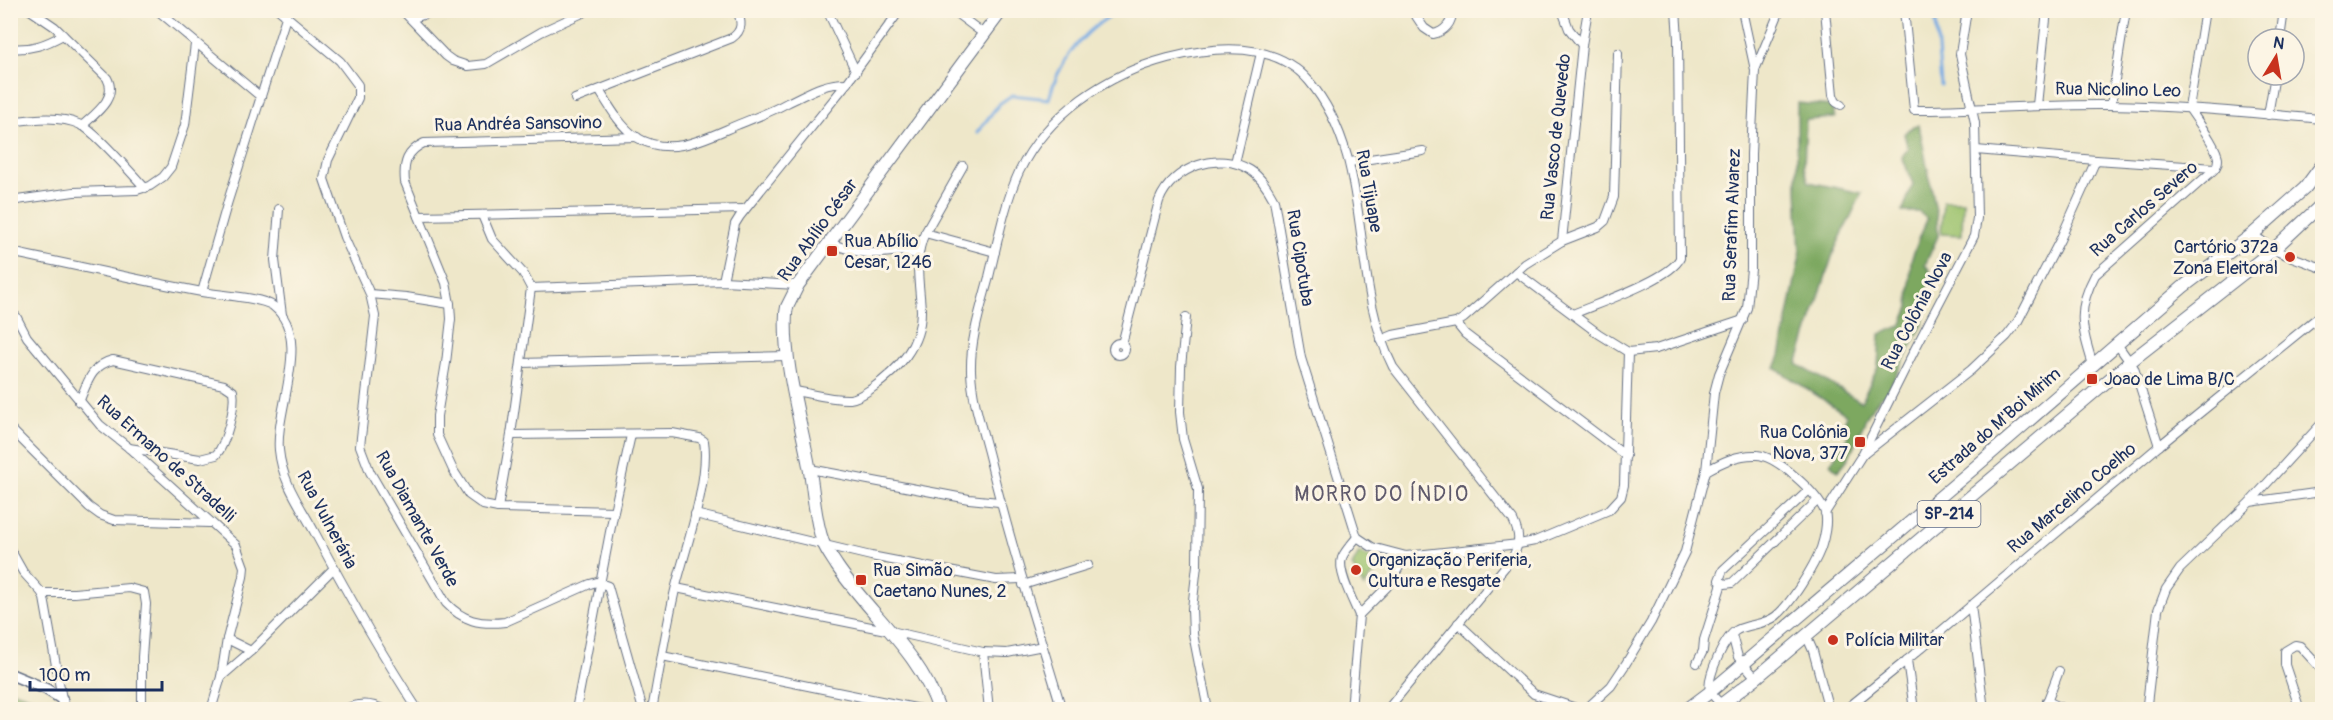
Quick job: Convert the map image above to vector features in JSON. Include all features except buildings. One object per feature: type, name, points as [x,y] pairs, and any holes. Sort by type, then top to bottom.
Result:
[{"type":"main road","name":"Rua Abílio César","points":[[823,544],[787,356],[786,313],[798,285],[1002,10]]},
{"type":"main road","name":"Estrada do M'Boi Mirim","points":[[1686,710],[1710,692],[2184,287],[2253,234],[2305,188],[2322,165]]},
{"type":"main road","name":"Estrada do M'Boi Mirim","points":[[1717,707],[1755,678],[2131,361],[2273,250],[2322,205]]},
{"type":"main road","points":[[823,544],[850,585],[875,616],[891,631],[932,689],[939,710]]},
{"type":"street","points":[[30,10],[63,35],[111,84],[109,97],[82,126]]},
{"type":"street","points":[[157,10],[261,97]]},
{"type":"street","points":[[402,10],[446,56],[460,64],[477,66],[490,63],[540,32],[589,10]]},
{"type":"street","points":[[411,19],[437,10]]},
{"type":"street","points":[[575,99],[732,38],[740,30],[741,25],[737,10]]},
{"type":"street","points":[[827,10],[856,72]]},
{"type":"street","points":[[723,281],[735,225],[745,209],[856,72],[900,10]]},
{"type":"street","points":[[952,10],[984,34]]},
{"type":"street","points":[[1412,10],[1424,28],[1433,34],[1447,27],[1452,10]]},
{"type":"street","name":"Rua Vasco de Quevedo","points":[[1381,340],[1393,335],[1456,323],[1537,255],[1562,241],[1582,45],[1569,29],[1562,10]]},
{"type":"street","points":[[1582,45],[1588,10]]},
{"type":"street","points":[[1573,314],[1653,280],[1673,268],[1680,258],[1676,10]]},
{"type":"street","points":[[1735,10],[1743,21]]},
{"type":"street","name":"Rua Serafim Alvarez","points":[[1584,710],[1611,686],[1651,622],[1685,552],[1706,471],[1714,393],[1719,374],[1743,320],[1749,296],[1755,70],[1742,10]]},
{"type":"street","points":[[1755,70],[1780,10]]},
{"type":"street","points":[[1825,10],[1833,95],[1836,102],[1841,105]]},
{"type":"street","name":"Rua Nicolino Leo","points":[[1904,10],[1913,109],[2111,105],[2189,108],[2322,119]]},
{"type":"street","name":"Rua Colônia Nova","points":[[1825,513],[1862,456],[1902,372],[1974,236],[1977,218],[1976,150],[1972,108],[1960,54],[1967,10]]},
{"type":"street","points":[[2037,105],[2047,10]]},
{"type":"street","points":[[2111,105],[2126,10]]},
{"type":"street","points":[[2189,108],[2205,10]]},
{"type":"street","points":[[2282,27],[2284,10]]},
{"type":"street","points":[[202,292],[261,97],[283,14]]},
{"type":"street","name":"Rua Diamante Verde","points":[[283,14],[340,62],[358,85],[358,98],[328,160],[324,179],[344,237],[370,294],[375,316],[375,333],[361,428],[361,453],[446,603],[467,620],[489,624],[505,622],[590,584],[600,582]]},
{"type":"street","points":[[10,48],[37,47],[63,35]]},
{"type":"street","points":[[10,201],[74,192],[145,188],[155,183],[167,172],[185,125],[195,44]]},
{"type":"street","name":"Rua Tijuape","points":[[1062,710],[999,502],[975,402],[971,372],[973,344],[995,252],[1021,168],[1048,132],[1086,96],[1132,69],[1184,53],[1229,49],[1261,53],[1292,65],[1309,81],[1331,112],[1343,138],[1350,162],[1367,288],[1381,340],[1393,367],[1513,520],[1518,531],[1519,544]]},
{"type":"street","points":[[1122,344],[1162,193],[1179,174],[1191,167],[1208,163],[1235,163],[1261,53]]},
{"type":"street","points":[[1562,241],[1598,227],[1609,212],[1614,197],[1618,53]]},
{"type":"street","points":[[599,90],[623,125],[637,137],[668,147],[690,145],[774,110],[827,84],[847,83]]},
{"type":"street","points":[[2268,115],[2272,87]]},
{"type":"street","name":"Rua Carlos Severo","points":[[2093,365],[2081,314],[2085,293],[2095,275],[2215,168],[2218,161],[2216,151],[2189,108]]},
{"type":"street","points":[[10,122],[40,118],[65,120],[82,126],[145,188]]},
{"type":"street","name":"Rua Andréa Sansovino","points":[[614,511],[498,508],[483,505],[470,495],[453,470],[437,435],[437,416],[451,319],[450,304],[446,283],[405,182],[404,167],[406,158],[415,147],[424,142],[637,137]]},
{"type":"street","points":[[1976,150],[2215,168]]},
{"type":"street","points":[[1350,162],[1423,151]]},
{"type":"street","points":[[1862,456],[1971,370],[2007,336],[2017,323],[2060,240],[2096,160]]},
{"type":"street","name":"Rua Cipotuba","points":[[1235,163],[1256,175],[1274,200],[1301,358],[1357,537]]},
{"type":"street","points":[[795,392],[852,399],[894,372],[902,364],[918,334],[921,313],[918,255],[925,234],[963,166]]},
{"type":"street","name":"Rua Vulnerária","points":[[279,209],[275,260],[282,316],[292,342],[279,440],[284,474],[292,494],[353,604],[418,710]]},
{"type":"street","points":[[419,216],[745,209]]},
{"type":"street","points":[[482,215],[492,239],[523,273],[531,288],[511,435],[498,508]]},
{"type":"street","points":[[925,234],[995,252]]},
{"type":"street","points":[[2253,234],[2273,250],[2322,268]]},
{"type":"street","points":[[830,243],[845,249],[869,253],[904,250],[918,255]]},
{"type":"street","points":[[10,252],[202,292],[264,302],[273,306],[282,316]]},
{"type":"street","points":[[1516,272],[1615,345],[1628,352],[1656,349],[1743,320]]},
{"type":"street","points":[[531,288],[723,281],[798,285]]},
{"type":"street","points":[[370,294],[450,304]]},
{"type":"street","name":"Rua Marcelino Coelho","points":[[1845,710],[2322,314]]},
{"type":"street","name":"Rua Ermano de Stradelli","points":[[16,316],[27,337],[100,425],[128,447],[209,523],[236,545],[243,567],[241,585],[211,710]]},
{"type":"street","points":[[1186,316],[1181,367],[1180,412],[1183,439],[1198,489],[1197,565],[1192,609],[1193,634],[1208,710]]},
{"type":"street","points":[[1456,323],[1465,333],[1626,456]]},
{"type":"street","points":[[2117,344],[2131,361],[2159,447]]},
{"type":"street","points":[[1351,710],[1359,615],[1341,565],[1342,558],[1357,537],[1372,547],[1406,556],[1519,544],[1535,540],[1609,510],[1621,496],[1624,485],[1628,352]]},
{"type":"street","points":[[521,363],[787,356]]},
{"type":"street","points":[[79,402],[99,364],[113,360],[224,385],[233,391],[234,405],[222,445],[216,455],[200,459],[128,447]]},
{"type":"street","points":[[2145,708],[2156,621],[2166,589],[2190,558],[2250,502],[2322,423]]},
{"type":"street","points":[[10,428],[88,507],[100,515],[114,520],[209,523]]},
{"type":"street","points":[[511,435],[672,433],[704,441],[705,458],[695,514],[676,588],[652,710]]},
{"type":"street","points":[[576,710],[631,435]]},
{"type":"street","points":[[1706,471],[1737,457],[1760,455],[1776,461],[1817,501],[1825,513],[1826,524],[1820,549],[1781,611],[1768,621],[1737,630],[1731,635],[1711,674],[1710,692],[1717,707]]},
{"type":"street","points":[[810,469],[969,499],[999,502]]},
{"type":"street","points":[[1722,583],[1718,577],[1723,570],[1808,491]]},
{"type":"street","points":[[2250,502],[2322,492]]},
{"type":"street","points":[[1722,583],[1732,583],[1817,501]]},
{"type":"street","points":[[695,514],[870,556],[996,580],[1022,582],[1088,565]]},
{"type":"street","points":[[1387,710],[1513,557],[1519,544]]},
{"type":"street","points":[[10,549],[22,572],[42,593],[49,617],[63,704]]},
{"type":"street","points":[[1359,615],[1387,586],[1406,556]]},
{"type":"street","points":[[220,677],[251,651],[334,568]]},
{"type":"street","points":[[600,582],[608,586],[613,598],[621,638],[643,710]]},
{"type":"street","points":[[1697,663],[1703,651],[1704,640],[1722,583]]},
{"type":"street","points":[[42,593],[74,593],[129,588],[144,592],[146,604],[142,657],[142,710]]},
{"type":"street","points":[[676,588],[983,652],[1007,653],[1043,646]]},
{"type":"street","points":[[1971,604],[1984,710]]},
{"type":"street","points":[[1458,623],[1534,694],[1584,710]]},
{"type":"street","points":[[1806,634],[1814,651],[1829,710]]},
{"type":"street","points":[[1731,635],[1734,648],[1755,678]]},
{"type":"street","points":[[227,639],[251,651]]},
{"type":"street","points":[[2300,710],[2285,665],[2285,651],[2295,645],[2300,646],[2322,670]]},
{"type":"street","points":[[983,652],[989,710]]},
{"type":"street","points":[[662,657],[925,710]]},
{"type":"street","points":[[1907,660],[1914,710]]},
{"type":"street","points":[[2059,671],[2045,705],[2067,710]]},
{"type":"street","points":[[10,674],[46,689],[63,704]]},
{"type":"street","points":[[344,710],[356,704],[366,704],[385,710]]},
{"type":"green space","points":[[1797,103],[1832,106],[1835,118],[1806,120],[1804,167],[1809,182],[1862,193],[1834,251],[1797,364],[1861,402],[1878,367],[1880,334],[1901,326],[1909,307],[1911,260],[1927,219],[1919,212],[1902,212],[1913,184],[1902,157],[1908,148],[1904,134],[1919,125],[1937,216],[1938,236],[1925,265],[1930,270],[1923,324],[1887,393],[1874,405],[1850,455],[1838,471],[1830,464],[1848,436],[1844,423],[1847,415],[1775,368],[1780,356],[1800,255]]},
{"type":"green space","points":[[1943,201],[1963,201],[1962,235],[1941,234]]},
{"type":"green space","points":[[1359,553],[1382,562],[1364,587],[1352,566]]},
{"type":"green space","points":[[11,690],[31,697],[46,709],[11,709]]},
{"type":"waterway","points":[[977,133],[999,104],[1012,95],[1049,99],[1064,62],[1080,41],[1111,15],[1113,10]]},
{"type":"waterway","points":[[1935,10],[1941,85]]},
{"type":"place","name":"Rua Abílio Cesar, 1246","points":[[832,251]]},
{"type":"place","name":"Cartório 372ª Zona Eleitoral","points":[[2290,257]]},
{"type":"place","name":"Joao de Lima B/C","points":[[2092,379]]},
{"type":"place","name":"Rua Colônia Nova, 377","points":[[1860,442]]},
{"type":"place","name":"Organização Periferia, Cultura e Resgate","points":[[1356,570]]},
{"type":"place","name":"Rua Simão Caetano Nunes, 2","points":[[861,580]]},
{"type":"place","name":"Polícia Militar","points":[[1833,640]]},
{"type":"district","name":"MORRO DO ÍNDIO","points":[[1382,494]]}]
